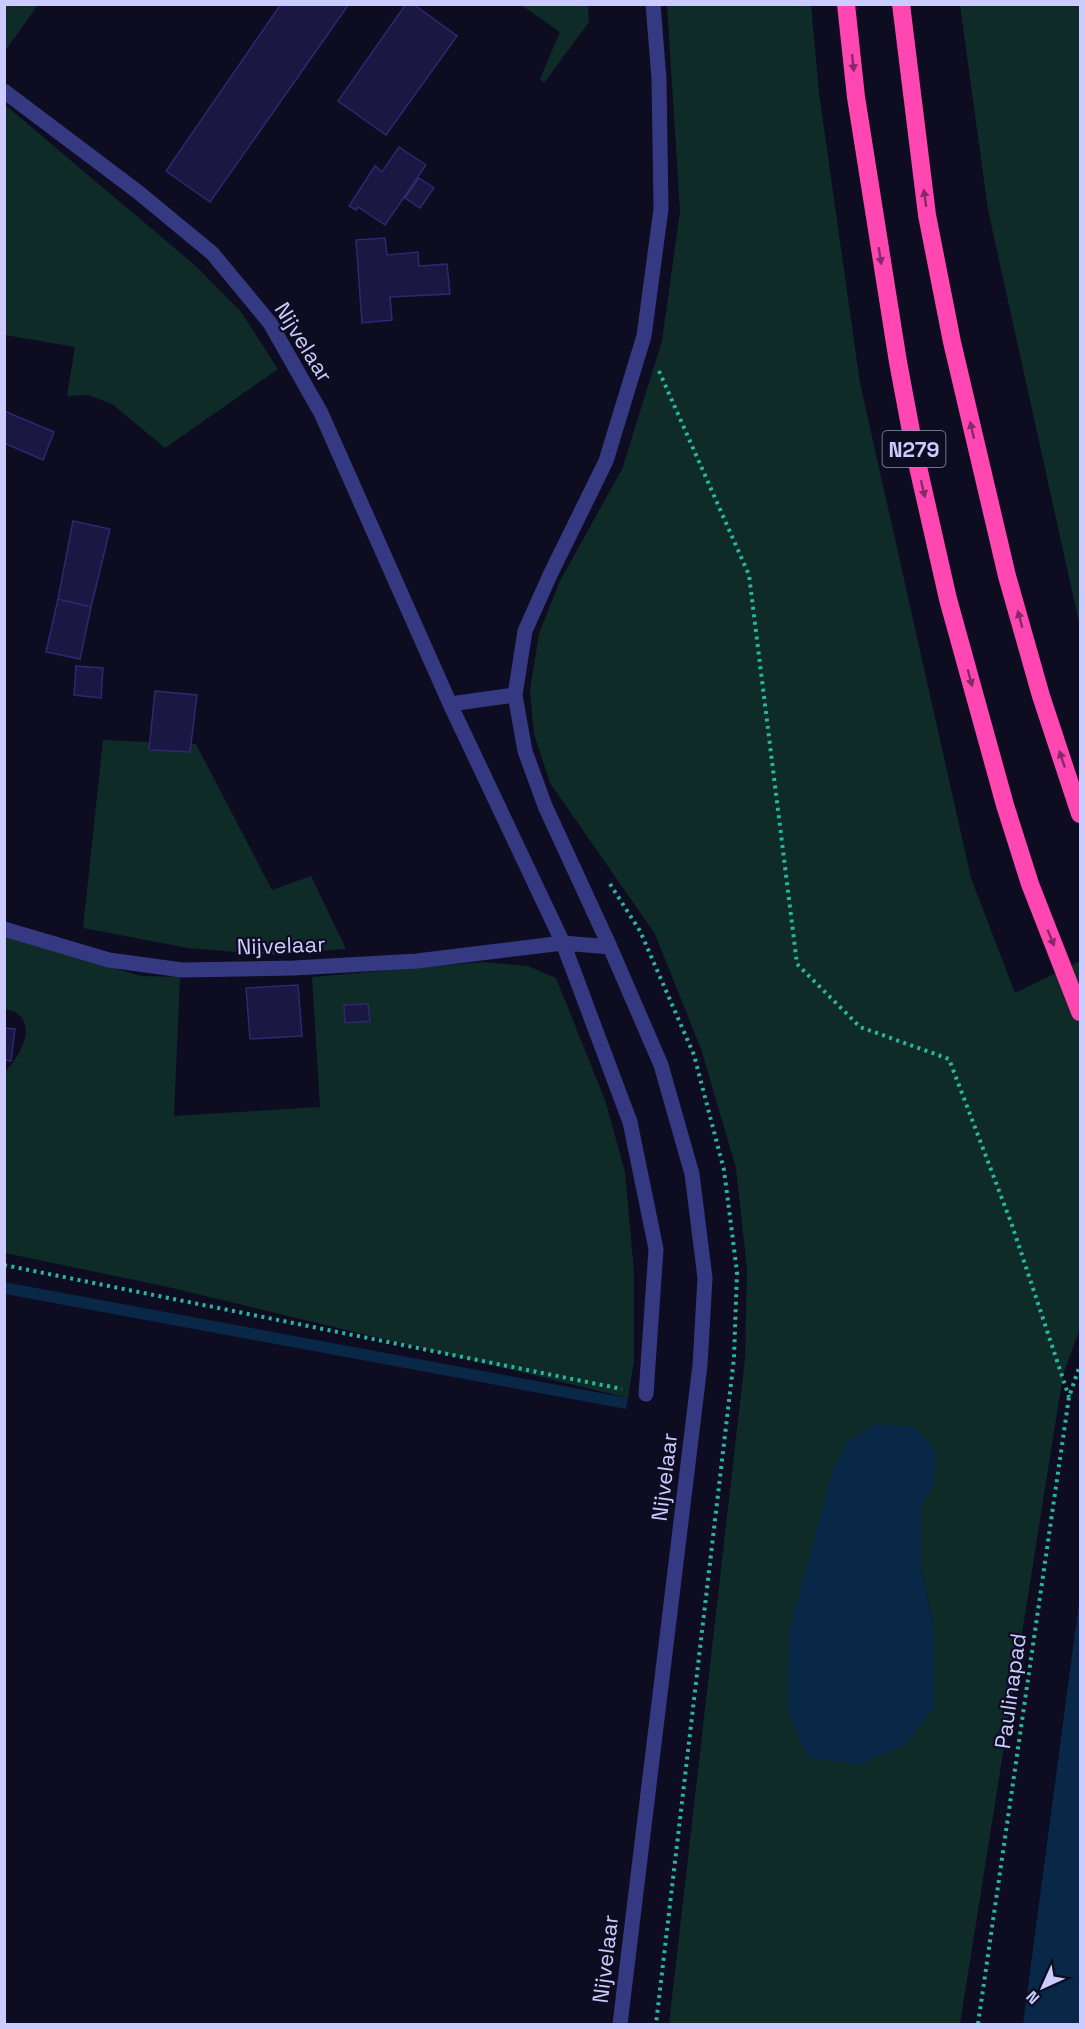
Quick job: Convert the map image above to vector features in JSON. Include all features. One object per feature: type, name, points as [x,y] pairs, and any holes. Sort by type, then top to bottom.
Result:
[{"type":"highway","name":"N279","points":[[846,4],[856,97],[874,216],[916,458],[948,599],[1005,805],[1030,884],[1080,1012]]},
{"type":"highway","name":"N279","points":[[901,4],[927,215],[952,342],[1008,576],[1041,696],[1080,814]]},
{"type":"street","name":"Nijvelaar","points":[[620,2025],[700,1365],[705,1278],[689,1164],[661,1065],[610,947],[544,806],[525,751],[515,695],[525,631],[549,575],[606,461],[644,336],[661,209],[658,79],[653,4]]},
{"type":"street","name":"Nijvelaar","points":[[4,91],[138,192],[212,253],[270,323],[321,413],[450,704],[563,943],[630,1122],[656,1249],[646,1394]]},
{"type":"street","points":[[450,704],[515,695]]},
{"type":"street","name":"Nijvelaar","points":[[4,929],[109,960],[182,970],[294,968],[417,961],[563,943],[610,947]]},
{"type":"path","points":[[644,336],[749,575],[797,964],[860,1027],[949,1059],[1012,1225],[1069,1397]]},
{"type":"path","points":[[4,1265],[646,1394]]},
{"type":"path","name":"Paulinapad","points":[[978,2025],[1069,1397],[1080,1365]]},
{"type":"green space","points":[[4,5],[38,5],[5,51]]},
{"type":"green space","points":[[521,5],[588,5],[589,22],[544,83],[540,79],[560,32]]},
{"type":"green space","points":[[667,5],[811,5],[819,93],[860,383],[971,878],[1015,993],[1080,961],[1080,1328],[1063,1375],[960,2024],[669,2024],[745,1359],[747,1269],[736,1168],[701,1049],[655,934],[550,783],[534,734],[530,691],[539,633],[560,581],[622,469],[662,341],[680,211]],"holes":[[[833,1470],[933,1483],[921,1510],[921,1564],[933,1625]]]},
{"type":"green space","points":[[960,5],[1080,5],[1080,627],[988,210]]},
{"type":"green space","points":[[4,104],[197,267],[241,312],[278,369],[165,448],[112,404],[88,395],[67,396],[75,347],[5,335]]},
{"type":"green space","points":[[103,740],[196,744],[272,890],[311,876],[346,949],[271,955],[188,948],[83,928]]},
{"type":"green space","points":[[4,936],[141,976],[180,977],[174,1116],[320,1107],[312,977],[483,962],[528,966],[556,978],[605,1100],[625,1172],[634,1272],[634,1361],[628,1398],[168,1287],[5,1253],[5,1072],[15,1060],[23,1044],[26,1028],[18,1014],[5,1009]]},
{"type":"water","points":[[4,1282],[628,1398],[626,1409],[5,1294]]},
{"type":"water","points":[[876,1424],[914,1427],[937,1453],[933,1483],[921,1510],[921,1564],[933,1625],[934,1708],[905,1745],[858,1765],[808,1757],[788,1712],[789,1631],[833,1469],[848,1441]]},
{"type":"water","points":[[1080,1595],[1080,2024],[1023,2024]]},
{"type":"building","points":[[281,4],[349,4],[210,202],[166,171]]},
{"type":"building","points":[[406,4],[413,4],[457,36],[386,135],[338,101]]},
{"type":"building","points":[[399,147],[426,165],[385,225],[358,207],[356,210],[349,206],[375,166],[382,172]]},
{"type":"building","points":[[419,178],[434,188],[420,208],[405,198]]},
{"type":"building","points":[[385,238],[387,255],[418,252],[419,266],[447,264],[450,294],[390,297],[392,320],[362,323],[356,240]]},
{"type":"building","points":[[4,411],[54,432],[43,460],[4,443]]},
{"type":"building","points":[[73,521],[110,529],[91,607],[58,599]]},
{"type":"building","points":[[58,599],[91,607],[80,659],[46,652]]},
{"type":"building","points":[[76,666],[103,668],[101,698],[74,695]]},
{"type":"building","points":[[155,691],[197,695],[190,752],[149,750]]},
{"type":"building","points":[[298,985],[302,1036],[250,1039],[246,988]]},
{"type":"building","points":[[368,1004],[370,1021],[345,1023],[344,1005]]},
{"type":"building","points":[[4,1028],[15,1029],[11,1061],[4,1060]]}]
